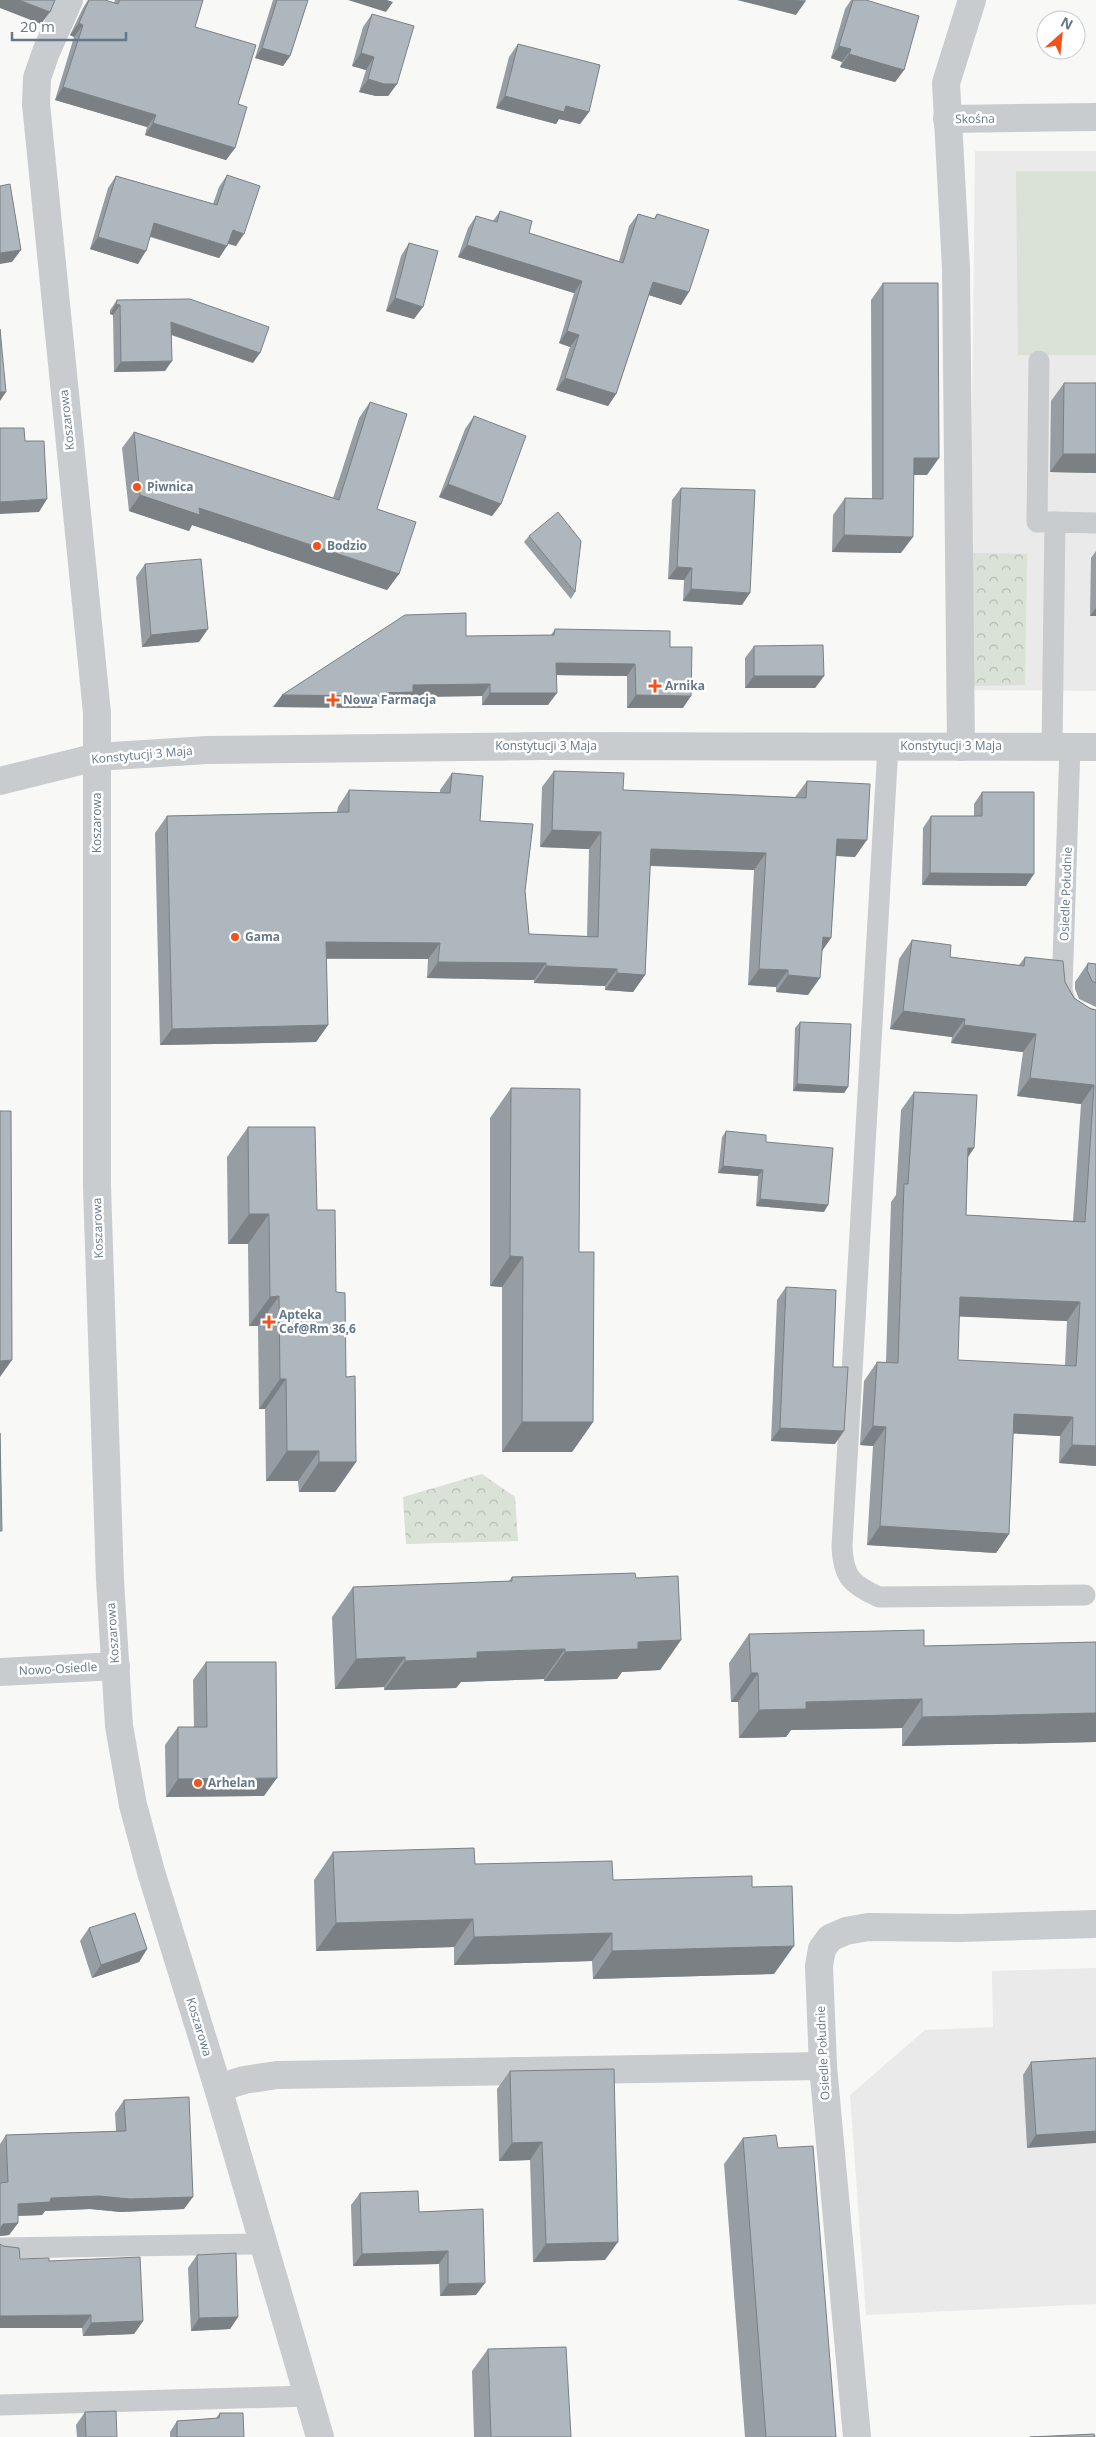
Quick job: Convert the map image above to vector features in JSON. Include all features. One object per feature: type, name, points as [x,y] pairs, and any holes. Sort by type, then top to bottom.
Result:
[{"type":"street","name":"Koszarowa","points":[[69,0],[46,52],[37,78],[36,104],[97,713],[97,1187],[110,1580],[120,1726],[133,1806],[151,1872],[218,2088],[310,2396],[320,2437]]},
{"type":"street","name":"Skośna","points":[[972,0],[946,83],[947,119],[1096,116]]},
{"type":"street","points":[[947,119],[956,268],[961,747]]},
{"type":"street","name":"Konstytucji 3 Maja","points":[[0,782],[97,757],[207,750],[542,746],[1073,747]]},
{"type":"street","name":"Nowo-Osiedle","points":[[0,1672],[116,1666]]},
{"type":"street","name":"Osiedle Południe","points":[[857,2437],[823,2066],[819,1966],[822,1949],[830,1938],[846,1931],[868,1927],[960,1928],[1096,1924]]},
{"type":"street","points":[[218,2088],[244,2080],[277,2075],[823,2066]]},
{"type":"lane","points":[[1039,361],[1037,522],[1096,523]]},
{"type":"lane","points":[[1055,522],[1073,747]]},
{"type":"lane","points":[[888,746],[842,1546],[843,1565],[849,1579],[862,1589],[879,1597],[1085,1596]]},
{"type":"lane","name":"Osiedle Południe","points":[[1073,747],[1062,990],[1070,1011],[1078,1016],[1096,1020]]},
{"type":"lane","points":[[0,2248],[264,2244]]},
{"type":"lane","points":[[0,2405],[310,2396]]},
{"type":"shaded area","points":[[975,151],[1096,151],[1096,691],[969,690]]},
{"type":"shaded area","points":[[1096,1968],[1096,2304],[866,2315],[850,2095],[925,2030],[993,2027],[992,1971]]},
{"type":"green space","points":[[1016,171],[1096,171],[1096,355],[1018,355]]},
{"type":"green space","points":[[971,553],[1027,554],[1025,685],[972,686]]},
{"type":"green space","points":[[482,1474],[515,1497],[518,1541],[406,1544],[403,1497]]},
{"type":"building","points":[[19,0],[55,0],[50,12]]},
{"type":"building","points":[[89,0],[105,0],[118,4],[120,0],[203,0],[195,27],[256,45],[238,104],[247,107],[235,148],[153,123],[156,115],[63,87],[83,25],[79,23]]},
{"type":"building","points":[[277,0],[308,0],[290,56],[262,48]]},
{"type":"building","points":[[853,0],[866,0],[919,16],[904,70],[849,54],[851,49],[839,46]]},
{"type":"building","points":[[372,14],[414,26],[397,84],[384,84],[368,79],[374,57],[361,53]]},
{"type":"building","points":[[518,44],[600,65],[589,112],[566,106],[564,112],[505,96]]},
{"type":"building","points":[[227,175],[260,186],[244,234],[233,230],[227,246],[154,223],[146,251],[98,237],[116,176],[217,205]]},
{"type":"building","points":[[10,184],[21,250],[0,253],[0,186]]},
{"type":"building","points":[[500,211],[532,221],[529,233],[623,263],[638,214],[655,219],[657,214],[709,230],[689,292],[653,282],[616,394],[565,378],[579,335],[567,331],[582,281],[467,245],[476,216],[497,222]]},
{"type":"building","points":[[409,243],[438,251],[423,307],[395,298]]},
{"type":"building","points":[[883,283],[938,283],[939,458],[914,458],[913,537],[844,535],[845,498],[883,499]]},
{"type":"building","points":[[190,299],[269,327],[260,353],[171,322],[172,361],[121,362],[120,305],[116,304],[117,300]]},
{"type":"building","points":[[0,329],[6,392],[0,392]]},
{"type":"building","points":[[1064,383],[1096,383],[1096,454],[1063,454]]},
{"type":"building","points":[[370,402],[407,414],[377,509],[416,522],[399,574],[199,508],[200,515],[140,495],[134,432],[339,500]]},
{"type":"building","points":[[474,416],[526,436],[501,504],[448,484]]},
{"type":"building","points":[[0,428],[24,428],[25,441],[44,441],[47,499],[0,502]]},
{"type":"building","points":[[681,488],[755,490],[750,593],[691,589],[692,568],[677,567]]},
{"type":"building","points":[[558,512],[581,541],[575,592],[529,536]]},
{"type":"building","points":[[201,559],[208,629],[151,635],[145,564]]},
{"type":"building","points":[[466,613],[466,636],[554,635],[555,629],[670,631],[670,647],[692,647],[691,696],[636,695],[635,664],[556,663],[557,693],[490,693],[490,684],[413,685],[413,692],[381,693],[380,696],[282,695],[405,615]]},
{"type":"building","points":[[823,645],[824,676],[754,676],[754,646]]},
{"type":"building","points":[[554,771],[624,773],[623,790],[806,798],[807,781],[870,784],[867,840],[837,839],[831,938],[823,937],[820,978],[788,975],[788,970],[759,969],[766,853],[651,849],[645,975],[617,973],[617,969],[546,966],[546,963],[438,962],[440,943],[326,942],[328,1025],[172,1029],[167,816],[349,812],[349,790],[450,793],[452,773],[483,776],[480,821],[533,824],[525,891],[529,934],[598,937],[601,832],[552,830]]},
{"type":"building","points":[[982,792],[1034,792],[1034,874],[930,873],[931,816],[982,816]]},
{"type":"building","points":[[912,940],[951,945],[950,957],[1024,966],[1025,957],[1063,961],[1065,982],[1074,998],[1091,1009],[1096,1010],[1096,1446],[1072,1445],[1073,1417],[1014,1414],[1009,1534],[880,1526],[886,1427],[873,1426],[877,1362],[898,1363],[904,1184],[908,1184],[914,1092],[977,1095],[974,1148],[968,1148],[966,1215],[1085,1222],[1094,1085],[1030,1078],[1036,1034],[964,1025],[965,1019],[903,1011]],"holes":[[[960,1297],[1080,1302],[1076,1366],[958,1360]]]},
{"type":"building","points":[[1088,963],[1096,964],[1096,983],[1092,981],[1087,970]]},
{"type":"building","points":[[800,1022],[851,1024],[848,1087],[797,1084]]},
{"type":"building","points":[[511,1088],[580,1089],[579,1252],[594,1252],[593,1422],[522,1422],[523,1257],[510,1256]]},
{"type":"building","points":[[0,1111],[11,1111],[12,1360],[0,1361]]},
{"type":"building","points":[[248,1127],[315,1127],[317,1210],[335,1210],[336,1292],[345,1293],[346,1377],[355,1376],[356,1462],[319,1462],[319,1451],[287,1451],[286,1379],[280,1379],[279,1296],[270,1297],[269,1214],[249,1214]]},
{"type":"building","points":[[726,1131],[766,1135],[766,1142],[833,1148],[828,1205],[760,1199],[763,1170],[723,1166]]},
{"type":"building","points":[[786,1287],[836,1290],[833,1367],[848,1367],[844,1431],[780,1428]]},
{"type":"building","points":[[0,1433],[2,1531],[0,1531]]},
{"type":"building","points":[[635,1573],[636,1578],[678,1576],[681,1640],[638,1642],[638,1649],[565,1652],[565,1649],[477,1652],[477,1658],[405,1661],[405,1657],[356,1659],[353,1587],[512,1581],[512,1577]]},
{"type":"building","points":[[924,1630],[924,1646],[1096,1642],[1096,1713],[922,1717],[922,1699],[806,1702],[806,1709],[759,1710],[758,1673],[751,1673],[749,1634]]},
{"type":"building","points":[[206,1662],[276,1662],[277,1778],[178,1779],[178,1727],[207,1727]]},
{"type":"building","points":[[474,1848],[475,1864],[612,1861],[613,1880],[752,1876],[752,1887],[792,1886],[794,1946],[612,1951],[612,1933],[474,1937],[473,1919],[336,1923],[333,1852]]},
{"type":"building","points":[[135,1913],[147,1949],[101,1965],[89,1928]]},
{"type":"building","points":[[1096,2058],[1096,2131],[1036,2135],[1031,2062]]},
{"type":"building","points":[[614,2069],[618,2242],[546,2244],[542,2142],[512,2143],[510,2071]]},
{"type":"building","points":[[189,2097],[193,2197],[130,2199],[99,2196],[51,2198],[50,2202],[18,2204],[18,2223],[3,2224],[0,2229],[0,2183],[8,2182],[6,2135],[126,2131],[124,2100]]},
{"type":"building","points":[[776,2135],[778,2148],[813,2146],[836,2437],[766,2437],[743,2138]]},
{"type":"building","points":[[418,2191],[419,2212],[483,2209],[485,2283],[448,2284],[448,2251],[362,2254],[360,2193]]},
{"type":"building","points":[[0,2244],[19,2248],[20,2259],[49,2258],[49,2261],[140,2257],[143,2321],[91,2323],[91,2315],[0,2316]]},
{"type":"building","points":[[236,2253],[238,2317],[199,2318],[197,2255]]},
{"type":"building","points":[[566,2347],[571,2437],[491,2437],[488,2349]]},
{"type":"building","points":[[116,2411],[117,2437],[86,2437],[85,2412]]},
{"type":"building","points":[[220,2413],[243,2413],[244,2437],[177,2437],[177,2421],[219,2418]]},
{"type":"building","points":[[1094,2434],[1095,2437],[1030,2437]]},
{"type":"place","name":"Piwnica","points":[[137,487]]},
{"type":"place","name":"Bodzio","points":[[317,546]]},
{"type":"place","name":"Arnika","points":[[655,686]]},
{"type":"place","name":"Nowa Farmacja","points":[[333,700]]},
{"type":"place","name":"Gama","points":[[235,937]]},
{"type":"place","name":"Apteka Cef@Rm 36,6","points":[[269,1322]]},
{"type":"place","name":"Arhelan","points":[[198,1783]]}]
